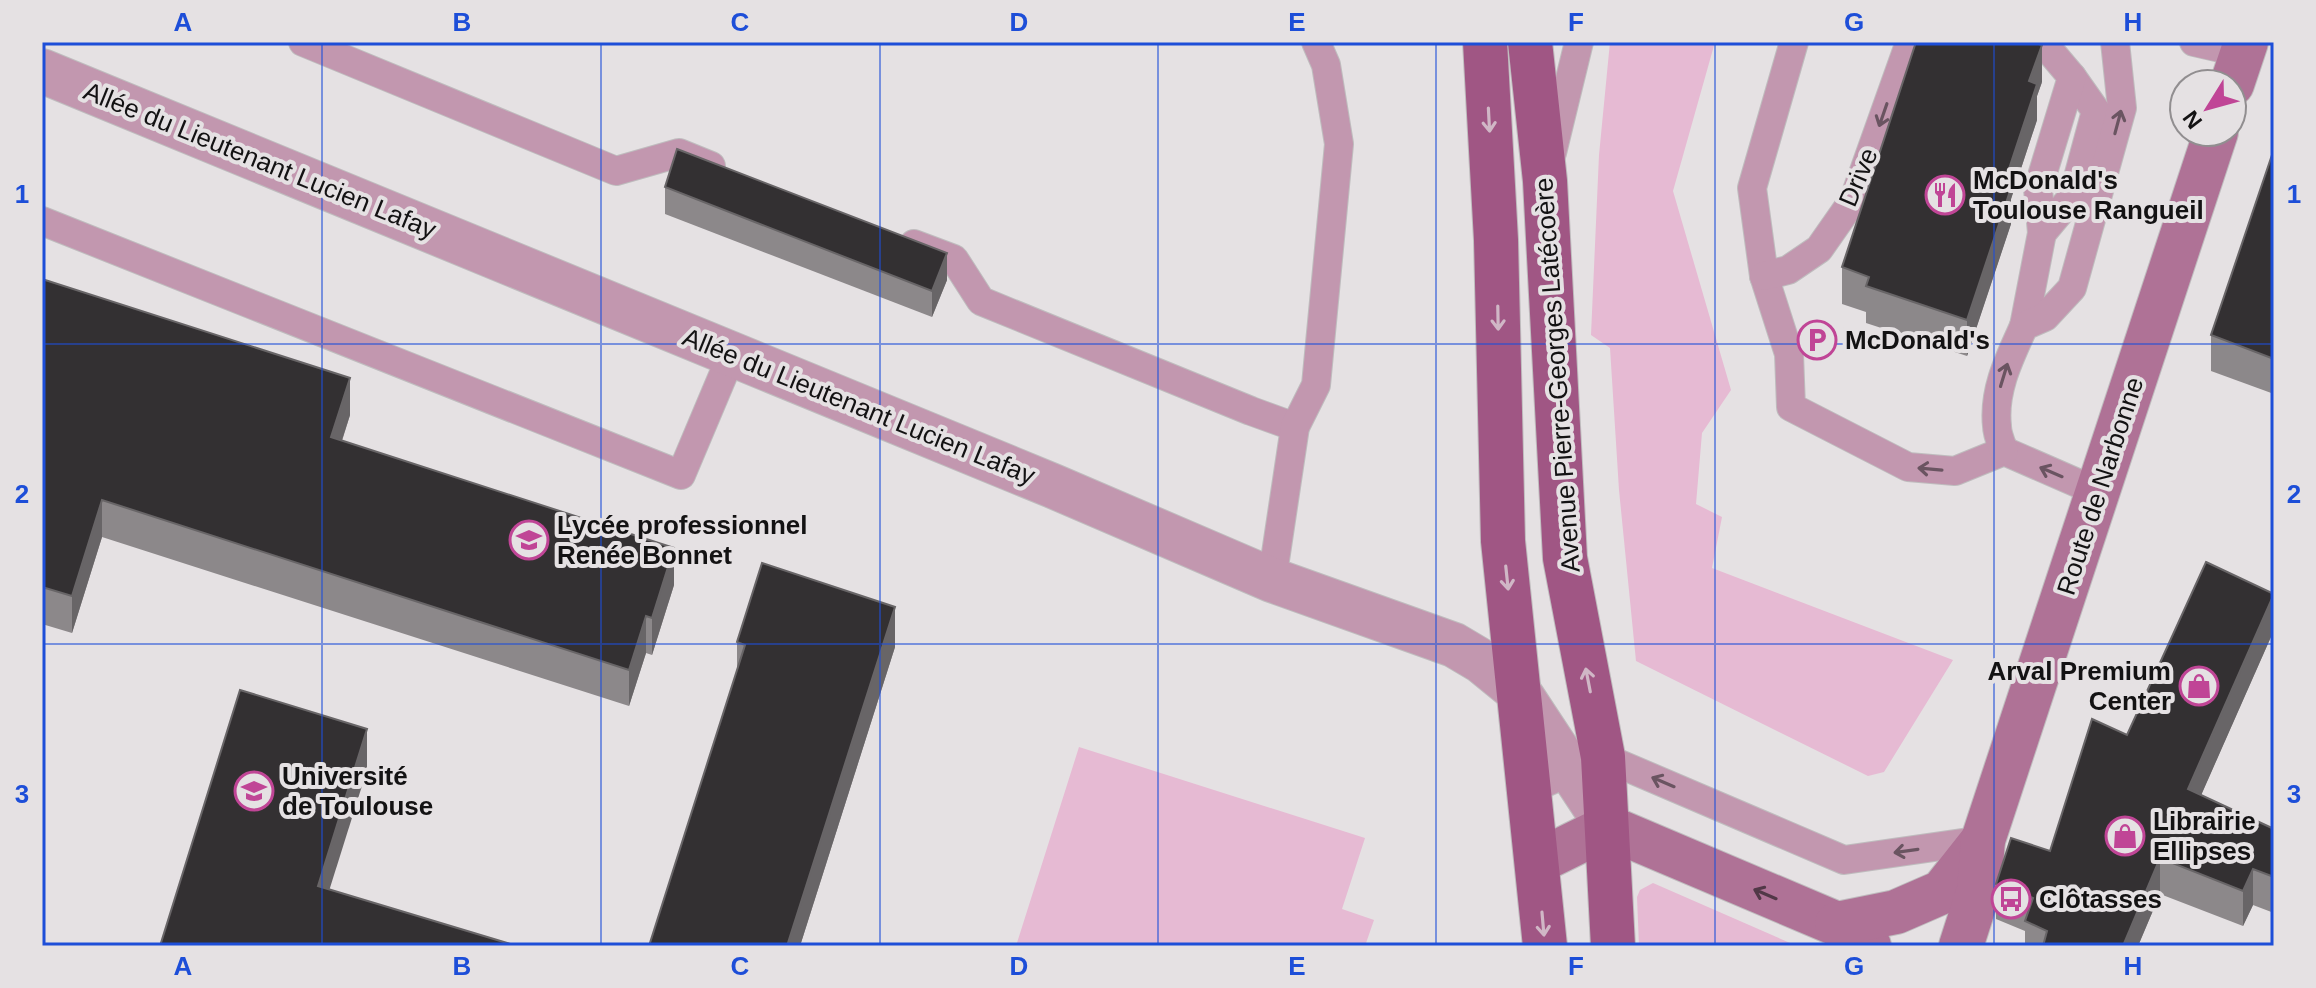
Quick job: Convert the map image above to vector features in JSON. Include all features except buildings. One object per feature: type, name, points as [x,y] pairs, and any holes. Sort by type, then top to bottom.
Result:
[{"type":"main road","name":"Avenue Pierre-Georges Latécoère","points":[[1485,42],[1496,240],[1503,541],[1545,946]]},
{"type":"main road","name":"Avenue Pierre-Georges Latécoère","points":[[1530,42],[1545,181],[1565,558],[1587,764],[1608,827],[1613,946]]},
{"type":"main road","name":"Route de Narbonne","points":[[1961,946],[1979,890],[1983,840],[2211,148]]},
{"type":"main road","name":"Route de Narbonne","points":[[1608,827],[1853,935],[1942,892],[1983,840]]},
{"type":"main road","points":[[1537,862],[1608,827]]},
{"type":"street","name":"Allée du Lieutenant Lucien Lafay","points":[[42,71],[1053,486],[1272,580],[1454,645],[1481,661],[1519,692],[1587,764]]},
{"type":"lane","points":[[303,42],[616,171],[679,153],[737,176]]},
{"type":"lane","points":[[1272,580],[1295,427],[1316,385],[1339,144],[1326,65],[1316,42]]},
{"type":"lane","points":[[1545,181],[1579,42]]},
{"type":"lane","points":[[1794,42],[1752,188],[1764,276],[1789,354],[1791,407],[1908,467],[1955,471],[2004,451],[2098,492]]},
{"type":"lane","name":"Drive","points":[[1764,276],[1788,270],[1819,249],[1854,199],[1910,42]]},
{"type":"lane","points":[[2004,451],[1997,427],[1998,394],[2006,366],[2024,326],[2042,233],[2038,189],[2072,77],[2050,51],[2031,42]]},
{"type":"lane","points":[[2024,326],[2045,317],[2072,288],[2122,108],[2115,42]]},
{"type":"lane","points":[[2194,42],[2240,60]]},
{"type":"lane","points":[[42,221],[681,475],[732,354]]},
{"type":"lane","points":[[896,237],[954,259],[981,301],[1295,427]]},
{"type":"lane","points":[[1529,790],[1587,764],[1844,860],[1983,840]]},
{"type":"shaded area","points":[[1610,42],[1715,42],[1673,191],[1731,390],[1702,433],[1696,504],[1722,517],[1712,568],[1953,660],[1884,772],[1868,776],[1636,661],[1619,490],[1610,348],[1591,335],[1599,155]]},
{"type":"shaded area","points":[[1079,747],[1365,838],[1342,909],[1374,920],[1365,946],[1016,946]]},
{"type":"shaded area","points":[[1653,883],[1797,946],[1639,946],[1637,897],[1640,890]]},
{"type":"place","name":"McDonald's Toulouse Rangueil","points":[[1945,195]]},
{"type":"place","name":"McDonald's","points":[[1817,340]]},
{"type":"place","name":"Lycée professionnel Renée Bonnet","points":[[529,540]]},
{"type":"place","name":"Arval Premium Center","points":[[2199,686]]},
{"type":"place","name":"Université de Toulouse","points":[[254,791]]},
{"type":"place","name":"Librairie Ellipses","points":[[2125,836]]},
{"type":"place","name":"Clôtasses","points":[[2011,899]]}]
